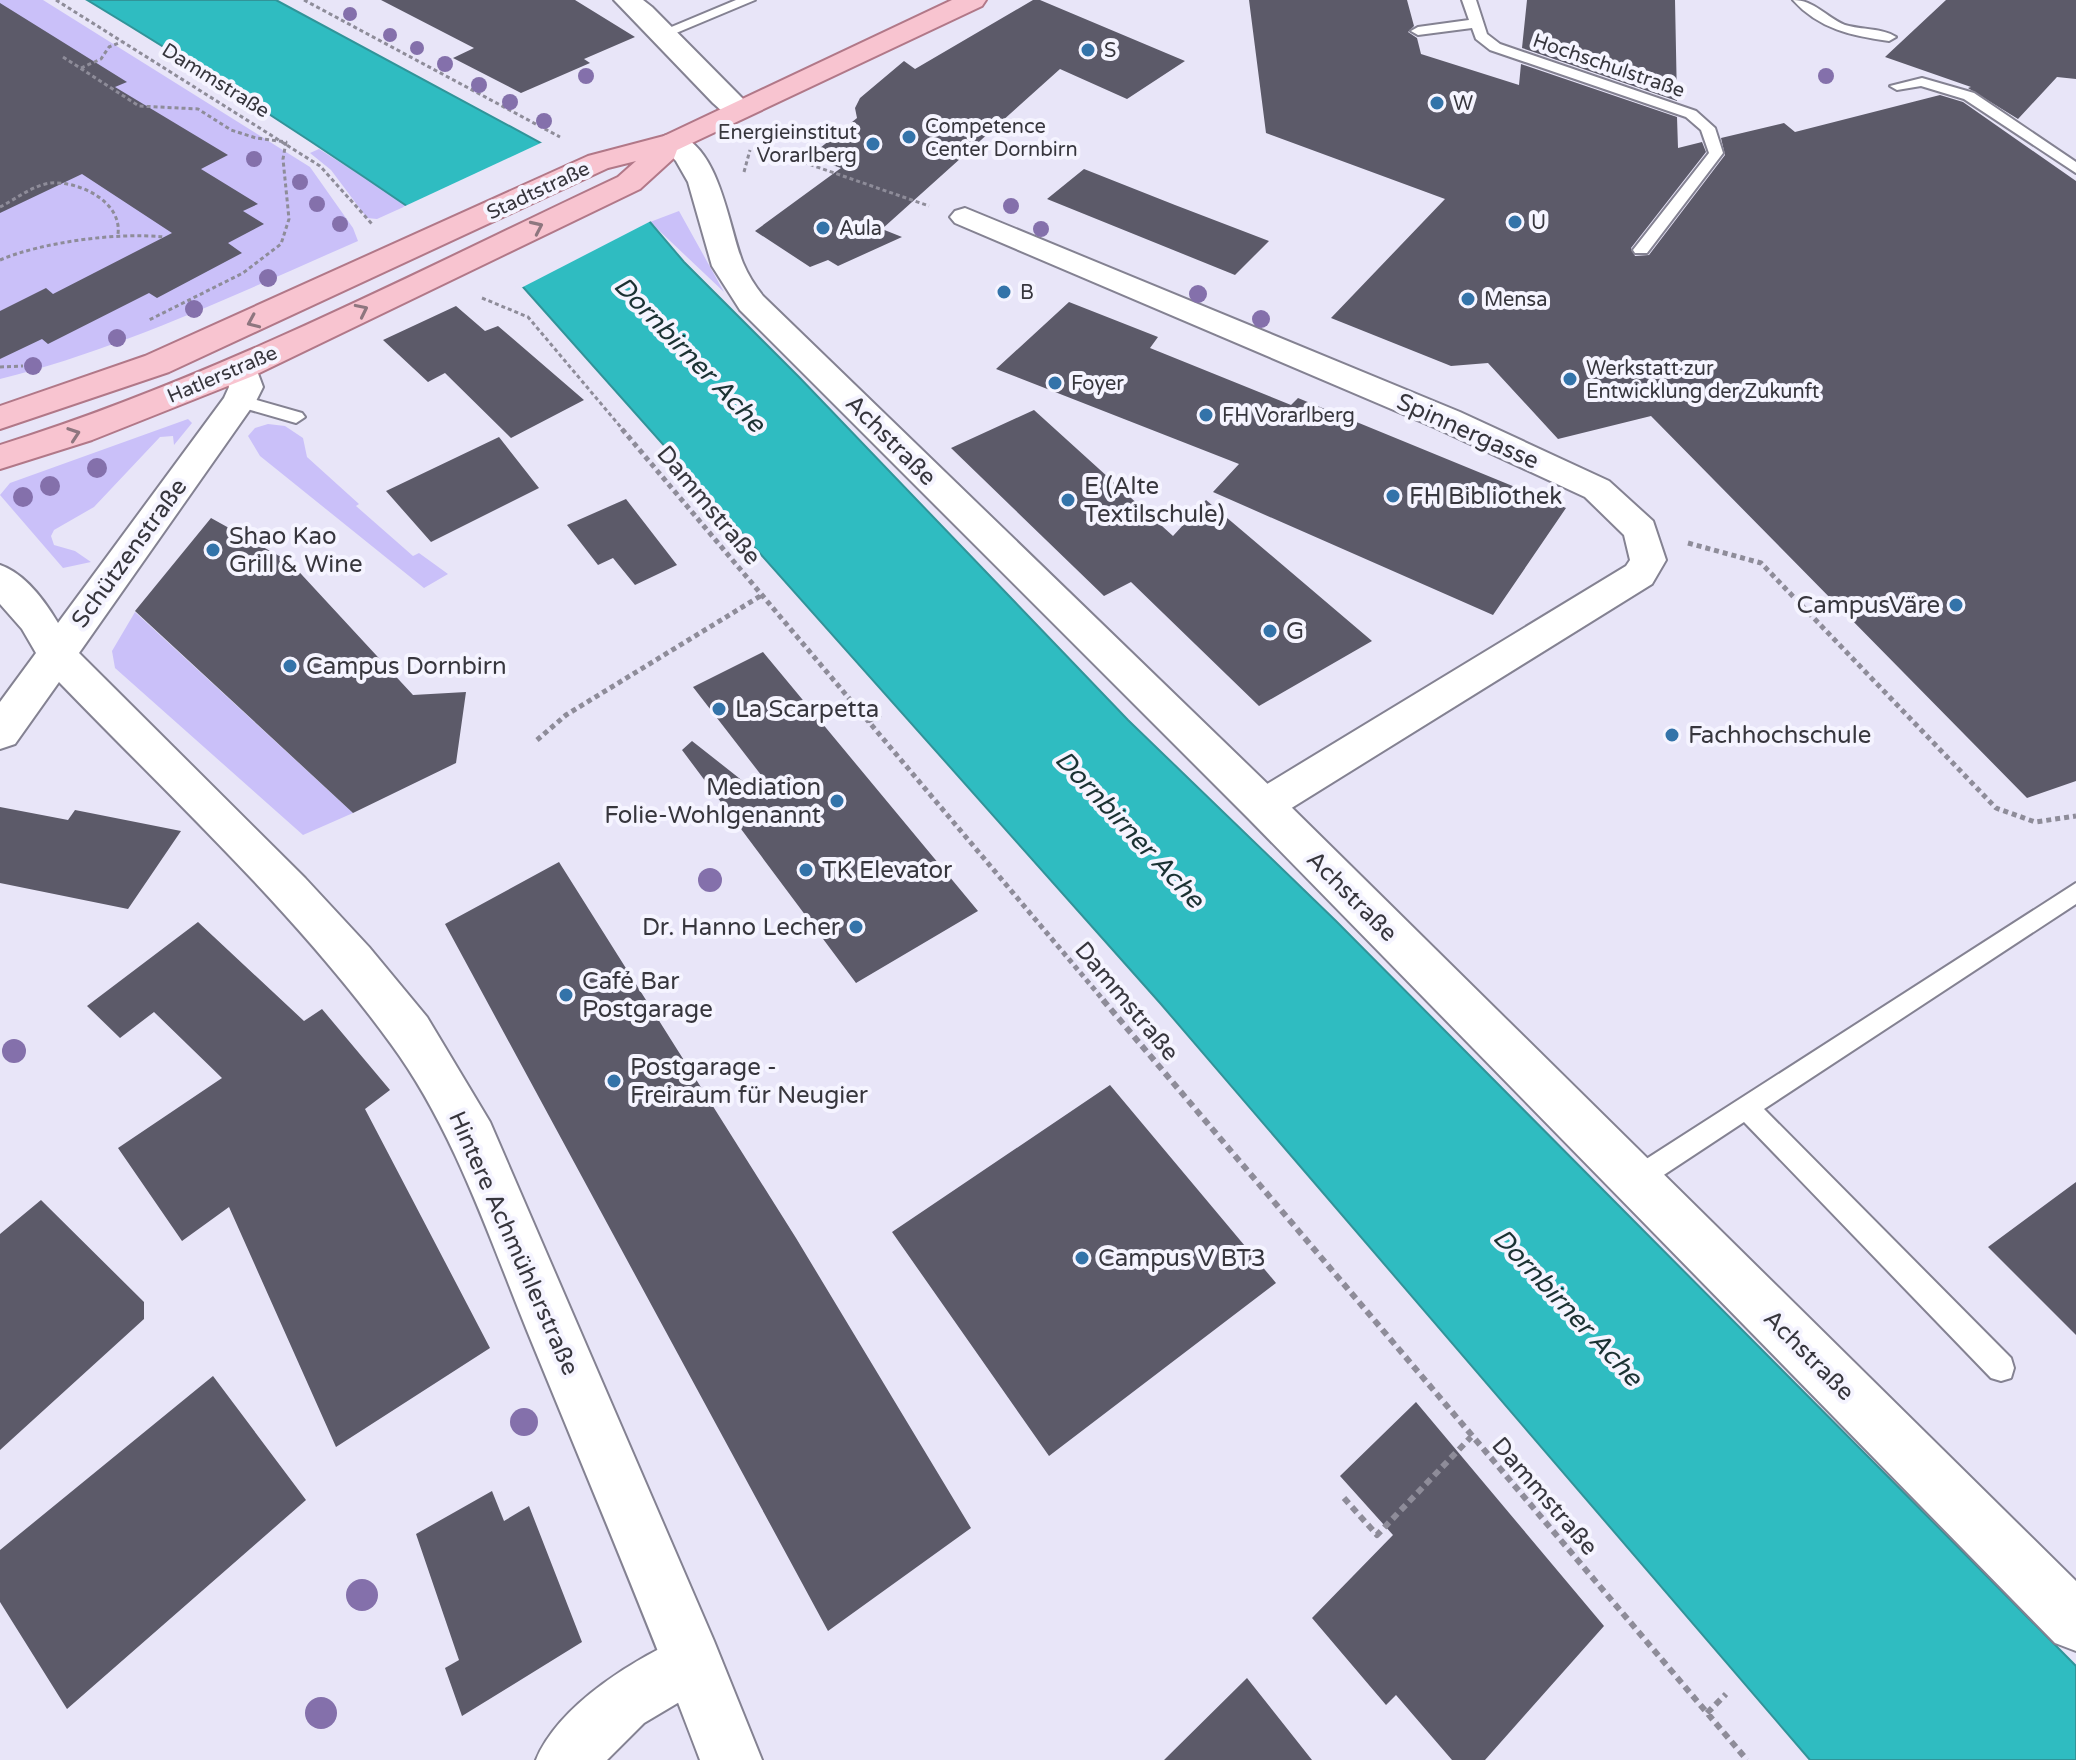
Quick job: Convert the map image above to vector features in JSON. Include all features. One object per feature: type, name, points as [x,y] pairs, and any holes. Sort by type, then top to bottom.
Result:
[{"type":"main road","name":"Stadtstraße","points":[[882,41],[934,0]]},
{"type":"main road","name":"Stadtstraße","points":[[394,243],[436,238],[588,167],[674,142],[973,0]]},
{"type":"main road","name":"Stadtstraße","points":[[437,274],[629,183],[674,142]]},
{"type":"main road","name":"Hatlerstraße","points":[[0,418],[157,364],[394,243]]},
{"type":"main road","name":"Hatlerstraße","points":[[0,457],[240,385],[437,274]]},
{"type":"street","points":[[627,0],[652,19],[703,80],[738,110]]},
{"type":"street","name":"Achstraße","points":[[674,142],[702,174],[727,262],[751,303],[1263,806],[2076,1622]]},
{"type":"street","name":"Spinnergasse","points":[[965,217],[1475,432],[1597,489],[1641,530]]},
{"type":"street","name":"Schützenstraße","points":[[0,733],[200,455],[240,385]]},
{"type":"street","points":[[1263,806],[1639,575],[1648,560],[1641,530]]},
{"type":"street","name":"Hintere Achmühlerstraße","points":[[0,579],[36,619],[57,655],[289,891],[353,961],[410,1032],[473,1138],[693,1662],[731,1760]]},
{"type":"street","points":[[565,1760],[624,1703],[693,1662]]},
{"type":"lane","points":[[664,33],[748,0]]},
{"type":"lane","name":"Hochschulstraße","points":[[1469,0],[1481,36],[1495,47],[1691,114],[1708,128],[1716,153],[1641,250]]},
{"type":"lane","points":[[1800,0],[1822,21],[1843,31],[1889,37]]},
{"type":"lane","points":[[1418,31],[1476,23]]},
{"type":"lane","points":[[1897,86],[1922,82],[1969,96],[2076,169]]},
{"type":"lane","points":[[240,385],[296,417]]},
{"type":"lane","points":[[1635,1180],[2076,892]]},
{"type":"lane","points":[[1747,1108],[2001,1368]]},
{"type":"path","name":"Dammstraße","points":[[56,0],[320,166],[394,243]]},
{"type":"path","points":[[304,0],[568,141]]},
{"type":"path","points":[[80,68],[101,59],[109,47],[123,41]]},
{"type":"path","points":[[63,57],[139,106],[198,109],[231,130],[256,138],[286,142],[283,159],[289,219],[281,244],[251,269],[139,325]]},
{"type":"path","points":[[757,146],[965,217]]},
{"type":"path","points":[[0,207],[50,183],[65,185],[100,197],[110,204],[119,222],[118,234]]},
{"type":"path","points":[[0,260],[36,246],[69,244],[118,234],[164,237]]},
{"type":"path","name":"Dammstraße","points":[[477,296],[528,317],[1747,1760]]},
{"type":"path","points":[[0,367],[33,363]]},
{"type":"path","points":[[1641,530],[1761,563],[1996,808],[2020,821],[2038,823],[2076,816]]},
{"type":"path","points":[[537,740],[566,715],[762,595]]},
{"type":"path","points":[[868,721],[882,714]]},
{"type":"path","points":[[1344,1498],[1377,1535],[1471,1437]]},
{"type":"path","points":[[1707,1713],[1726,1694]]},
{"type":"shaded area","points":[[0,0],[43,0],[310,167],[353,228],[358,241],[137,335],[92,352],[0,379]]},
{"type":"shaded area","points":[[319,149],[408,205],[377,219],[367,218],[331,170],[310,153]]},
{"type":"shaded area","points":[[679,211],[724,292],[650,222]]},
{"type":"shaded area","points":[[188,419],[192,423],[174,445],[173,436],[160,437],[94,507],[54,530],[51,536],[54,545],[75,551],[91,562],[63,568],[0,495],[10,483]]},
{"type":"shaded area","points":[[268,424],[285,426],[303,438],[307,457],[359,504],[356,506],[413,556],[419,553],[448,574],[424,588],[260,456],[248,436],[255,428]]},
{"type":"shaded area","points":[[135,612],[353,813],[303,835],[115,668],[112,651]]},
{"type":"water","name":"Dornbirner Ache","points":[[87,0],[276,0],[541,143],[650,222],[684,262],[799,377],[1128,720],[1336,921],[2076,1666],[2076,1760],[1810,1760],[1160,1003],[523,287],[308,139]]},
{"type":"pier","points":[[545,141],[653,220],[519,289],[403,207]]},
{"type":"building","points":[[381,0],[575,0],[635,37],[584,59],[590,63],[521,93],[453,58],[474,48]]},
{"type":"building","points":[[1033,0],[1040,0],[1185,61],[1127,99],[1060,69],[882,229],[902,237],[838,266],[828,260],[810,267],[755,231],[841,168],[809,157],[857,118],[855,108],[860,98],[904,61],[915,69]]},
{"type":"building","points":[[1249,0],[1407,0],[1414,26],[1408,32],[1417,38],[1421,54],[1519,85],[1521,64],[1677,117],[1678,148],[1702,142],[1706,152],[1631,248],[1635,256],[1649,255],[1725,155],[1721,138],[1784,123],[1795,132],[1940,95],[1963,102],[2076,181],[2076,781],[2027,798],[1651,416],[1558,439],[1488,363],[1451,366],[1331,318],[1445,199],[1266,133]]},
{"type":"building","points":[[1527,0],[1675,0],[1677,101],[1522,48]]},
{"type":"building","points":[[1946,0],[2076,0],[2076,79],[2057,77],[2018,119],[1968,88],[1971,87],[1885,57]]},
{"type":"building","points":[[0,3],[127,82],[115,87],[228,155],[201,169],[258,204],[243,211],[264,224],[228,243],[242,253],[157,298],[149,293],[48,344],[42,339],[0,359],[0,311],[46,288],[53,294],[172,233],[82,174],[0,213]]},
{"type":"building","points":[[1084,169],[1269,241],[1235,275],[1047,199]]},
{"type":"building","points":[[1069,302],[1158,337],[1150,348],[1291,405],[1298,398],[1566,508],[1493,615],[1213,492],[1239,464],[996,369]]},
{"type":"building","points":[[456,306],[485,331],[498,326],[584,400],[511,438],[445,373],[428,382],[383,340]]},
{"type":"building","points":[[1034,410],[1173,536],[1206,500],[1372,641],[1259,706],[1131,582],[1104,596],[951,448]]},
{"type":"building","points":[[499,437],[539,488],[431,542],[386,491]]},
{"type":"building","points":[[626,499],[677,565],[635,585],[613,558],[598,565],[567,525]]},
{"type":"building","name":"Campus Dornbirn","points":[[211,518],[290,562],[413,695],[466,692],[456,763],[353,813],[135,611]]},
{"type":"building","points":[[763,652],[978,911],[856,983],[682,750],[692,741],[767,800],[775,793],[693,687]]},
{"type":"building","points":[[0,807],[68,820],[75,810],[181,831],[128,909],[0,883]]},
{"type":"building","points":[[559,862],[796,1238],[971,1528],[828,1631],[445,924]]},
{"type":"building","points":[[198,922],[304,1021],[322,1009],[390,1090],[365,1109],[490,1348],[336,1447],[229,1207],[182,1241],[118,1148],[222,1078],[154,1012],[120,1038],[87,1006]]},
{"type":"building","name":"Campus V BT3","points":[[1110,1085],[1276,1283],[1049,1456],[892,1232]]},
{"type":"building","points":[[2076,1182],[2076,1335],[1988,1247]]},
{"type":"building","points":[[41,1200],[144,1302],[144,1319],[0,1450],[0,1234]]},
{"type":"building","points":[[213,1376],[306,1500],[67,1709],[0,1602],[0,1550]]},
{"type":"building","points":[[1416,1402],[1604,1626],[1485,1760],[1452,1760],[1396,1695],[1386,1705],[1312,1618],[1393,1535],[1340,1476]]},
{"type":"building","points":[[492,1491],[504,1521],[529,1506],[582,1642],[462,1716],[445,1668],[459,1660],[416,1534]]},
{"type":"building","points":[[1247,1678],[1312,1760],[1164,1760]]},
{"type":"place","name":"S","points":[[1088,50]]},
{"type":"place","name":"W","points":[[1437,103]]},
{"type":"place","name":"Competence Center Dornbirn","points":[[909,137]]},
{"type":"place","name":"Energieinstitut Vorarlberg","points":[[873,144]]},
{"type":"place","name":"U","points":[[1515,222]]},
{"type":"place","name":"Aula","points":[[823,228]]},
{"type":"place","name":"B","points":[[1004,292]]},
{"type":"place","name":"Mensa","points":[[1468,299]]},
{"type":"place","name":"Werkstatt zur Entwicklung der Zukunft","points":[[1570,379]]},
{"type":"place","name":"Foyer","points":[[1055,383]]},
{"type":"place","name":"FH Vorarlberg","points":[[1206,415]]},
{"type":"place","name":"FH Bibliothek","points":[[1393,496]]},
{"type":"place","name":"E (Alte Textilschule)","points":[[1068,500]]},
{"type":"place","name":"Shao Kao Grill & Wine","points":[[213,550]]},
{"type":"place","name":"CampusVäre","points":[[1956,605]]},
{"type":"place","name":"G","points":[[1270,631]]},
{"type":"place","name":"Campus Dornbirn","points":[[290,666]]},
{"type":"place","name":"La Scarpetta","points":[[719,709]]},
{"type":"place","name":"Fachhochschule","points":[[1672,735]]},
{"type":"place","name":"Mediation Folie-Wohlgenannt","points":[[837,801]]},
{"type":"place","name":"TK Elevator","points":[[806,870]]},
{"type":"place","name":"Dr. Hanno Lecher","points":[[856,927]]},
{"type":"place","name":"Café Bar Postgarage","points":[[566,995]]},
{"type":"place","name":"Postgarage - Freiraum für Neugier","points":[[614,1081]]},
{"type":"place","name":"Campus V BT3","points":[[1082,1258]]}]
